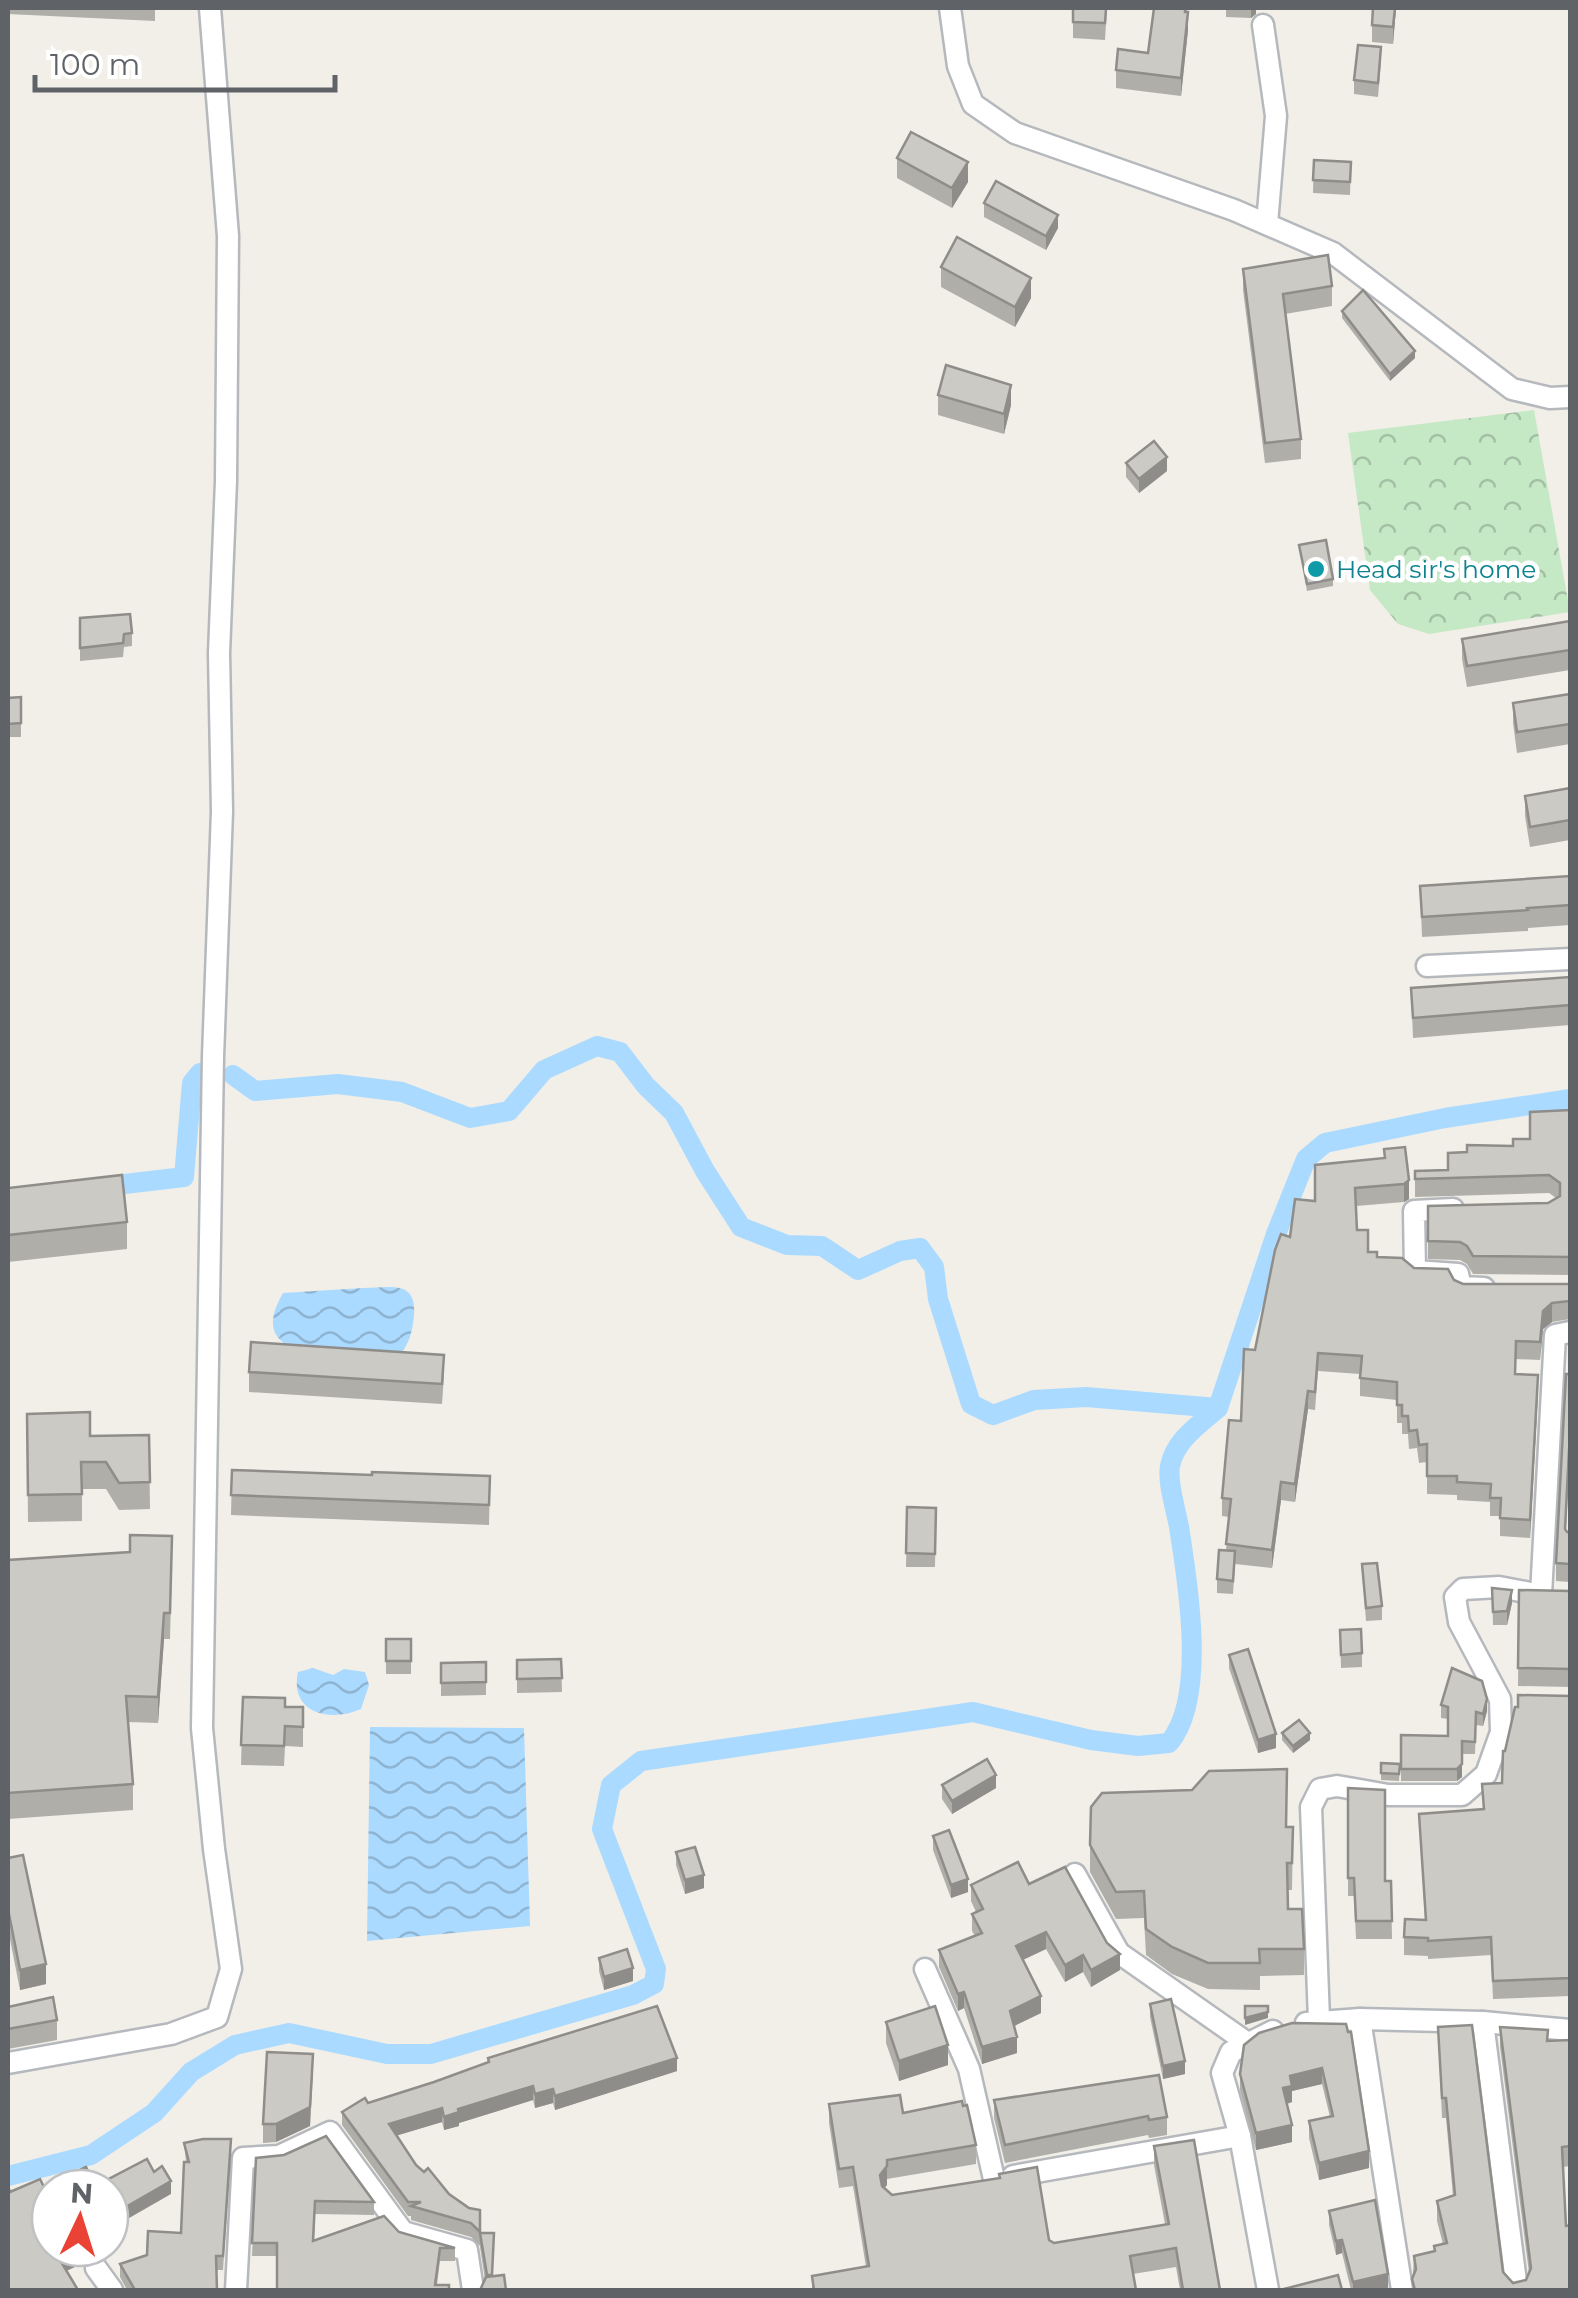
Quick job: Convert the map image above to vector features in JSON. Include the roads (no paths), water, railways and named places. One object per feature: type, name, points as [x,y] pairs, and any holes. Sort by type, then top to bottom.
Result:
[{"type":"street","points":[[8,2063],[171,2034],[217,2016],[231,1969],[202,1728],[213,1057],[222,810],[219,653],[226,481],[228,254],[210,8]]},
{"type":"street","points":[[950,8],[958,66],[973,104],[1015,133],[1267,224],[1333,253],[1512,388],[1550,398],[1570,397]]},
{"type":"street","points":[[1263,25],[1276,116],[1267,224]]},
{"type":"street","points":[[1427,966],[1570,959]]},
{"type":"street","points":[[1472,1209],[1414,1210],[1414,1271],[1458,1274],[1463,1288],[1499,1288]]},
{"type":"street","points":[[1319,2020],[1311,1806],[1320,1789],[1336,1786],[1388,1795],[1462,1796],[1486,1774],[1509,1700],[1459,1622],[1454,1597],[1462,1589],[1500,1587],[1550,1595],[1555,1335],[1570,1332]]},
{"type":"street","points":[[1074,1874],[1119,1953],[1246,2042]]},
{"type":"street","points":[[925,1970],[968,2070],[985,2181],[1240,2136]]},
{"type":"street","points":[[1360,2019],[1402,2290]]},
{"type":"street","points":[[1268,2290],[1240,2136],[1222,2073],[1230,2052],[1276,2030],[1319,2020],[1483,2022],[1570,2030]]},
{"type":"street","points":[[1483,2022],[1517,2290]]},
{"type":"street","points":[[236,2290],[244,2158],[279,2156],[330,2132],[403,2232],[467,2250],[473,2290]]},
{"type":"street","points":[[96,2268],[112,2290]]},
{"type":"water","points":[[392,1287],[406,1291],[414,1304],[409,1340],[401,1354],[293,1348],[278,1338],[275,1331],[273,1317],[283,1293]]},
{"type":"water","points":[[313,1668],[333,1675],[344,1669],[365,1672],[369,1685],[361,1709],[337,1715],[314,1711],[306,1705],[297,1686],[298,1672]]},
{"type":"water","points":[[370,1727],[524,1728],[530,1926],[367,1941]]},
{"type":"waterway","points":[[233,1075],[255,1091],[338,1084],[402,1092],[470,1118],[509,1111],[544,1070],[597,1046],[620,1052],[646,1086],[674,1113],[741,1227],[787,1245],[822,1246],[858,1270],[900,1251],[920,1248],[934,1267],[938,1299],[971,1404],[993,1415],[1034,1400],[1086,1397],[1218,1408],[1276,1234],[1306,1159],[1325,1143],[1445,1118],[1570,1099]]},
{"type":"waterway","points":[[99,1187],[184,1177],[192,1083],[200,1073]]},
{"type":"waterway","points":[[8,2176],[91,2155],[154,2113],[191,2072],[235,2045],[289,2033],[387,2054],[431,2054],[633,1995],[654,1984],[656,1969],[602,1829],[611,1785],[641,1761],[973,1712],[1091,1740],[1138,1746],[1169,1743],[1181,1723],[1188,1699],[1192,1640],[1170,1466],[1182,1441],[1218,1408]]},
{"type":"place","name":"Head sir's home","points":[[1316,569]]}]
